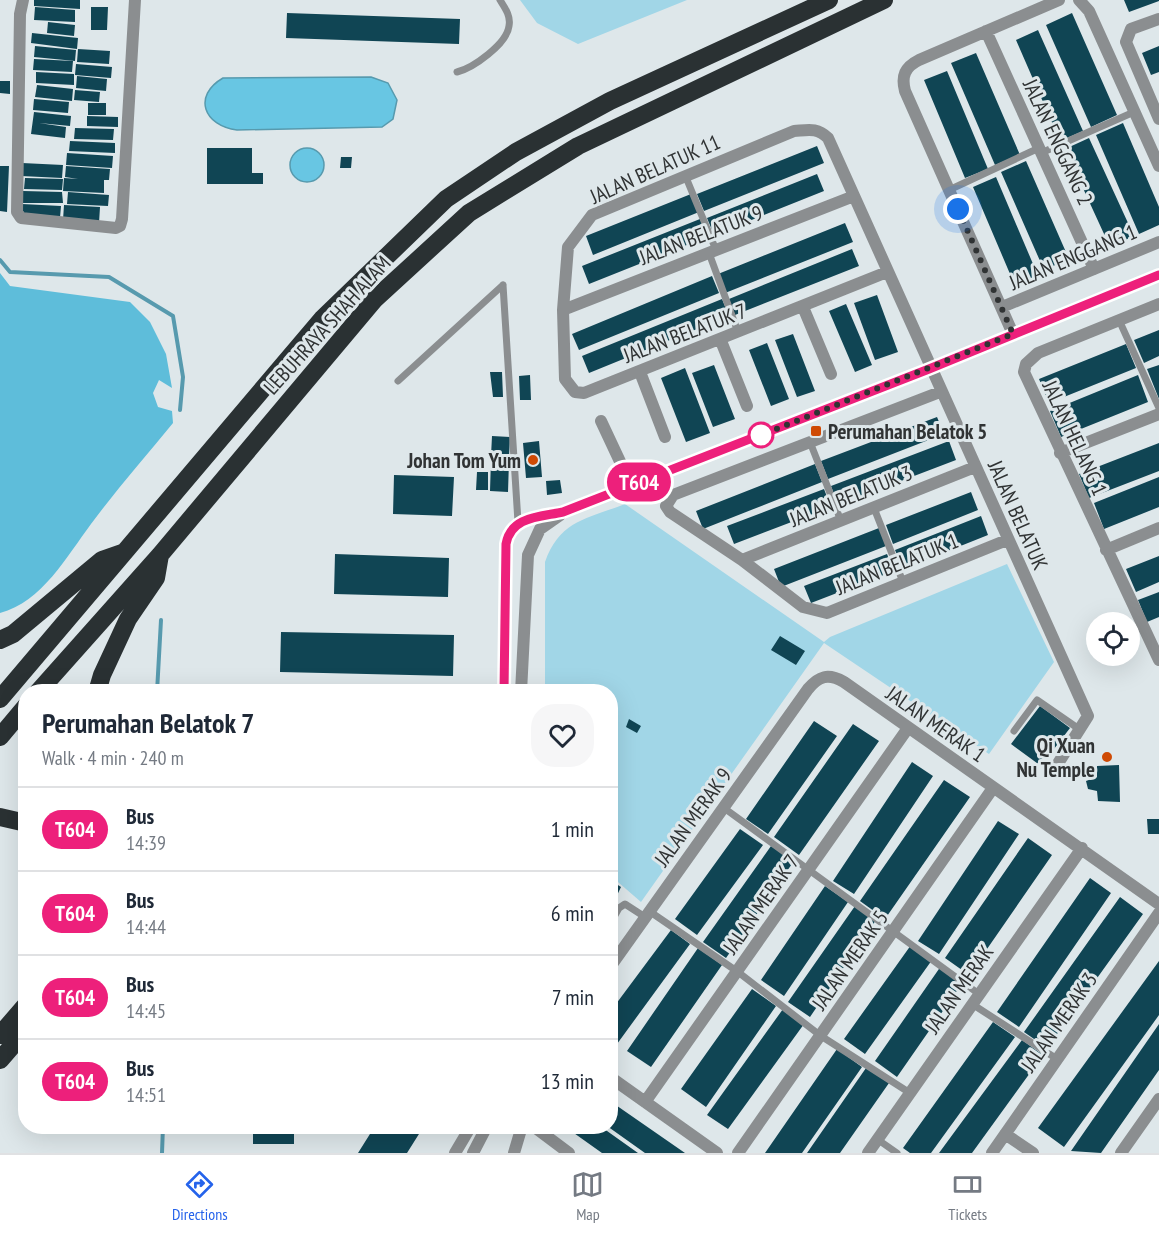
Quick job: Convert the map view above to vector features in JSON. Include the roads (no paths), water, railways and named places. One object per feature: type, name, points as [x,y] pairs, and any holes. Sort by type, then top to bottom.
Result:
[{"type":"highway","name":"LEBUHRAYA SHAH ALAM","points":[[0,699],[322,320],[446,199],[516,152],[610,101],[829,0]]},
{"type":"highway","name":"LEBUHRAYA SHAH ALAM","points":[[45,684],[160,555],[375,299],[469,213],[578,146],[884,0]]},
{"type":"highway","points":[[0,640],[13,634],[102,560],[124,553]]},
{"type":"highway","points":[[100,684],[128,619],[156,578],[160,555]]},
{"type":"highway","points":[[0,737],[18,716]]},
{"type":"highway","points":[[0,817],[18,821]]},
{"type":"highway","points":[[0,1035],[18,1014]]},
{"type":"highway","points":[[0,1060],[18,1039]]},
{"type":"street","points":[[23,0],[20,14],[16,212],[21,218],[116,228],[120,226],[122,219],[135,0]]},
{"type":"street","points":[[1013,334],[905,92],[903,76],[912,63],[1059,0]]},
{"type":"street","points":[[1079,0],[1089,11],[1159,166]]},
{"type":"street","points":[[1159,19],[1131,29],[1126,42],[1159,119]]},
{"type":"street","name":"JALAN ENGGANG 2","points":[[986,31],[1094,269]]},
{"type":"street","name":"JALAN BELATUK","points":[[794,132],[813,129],[822,132],[828,138],[929,369],[1088,716],[1052,773]]},
{"type":"street","name":"JALAN BELATUK 11","points":[[563,310],[568,247],[592,215],[794,132]]},
{"type":"street","name":"JALAN BELATUK 9","points":[[563,310],[854,196]]},
{"type":"street","name":"JALAN ENGGANG 1","points":[[1002,308],[1159,242]]},
{"type":"street","name":"JALAN BELATUK 7","points":[[563,310],[565,379],[575,392],[584,393],[887,272]]},
{"type":"street","points":[[504,684],[506,544],[512,527],[518,522],[563,512],[929,369],[1159,275]]},
{"type":"street","name":"JALAN HELANG 1","points":[[1159,304],[1038,352],[1026,364],[1027,382],[1106,550],[1155,641],[1159,660]]},
{"type":"street","points":[[803,307],[831,374]]},
{"type":"street","points":[[721,340],[747,406]]},
{"type":"street","points":[[640,372],[665,437]]},
{"type":"street","points":[[810,442],[940,392]]},
{"type":"street","points":[[1060,453],[1158,415]]},
{"type":"street","points":[[601,421],[631,485]]},
{"type":"street","name":"JALAN BELATUK 1","points":[[810,442],[673,495],[666,506],[670,512],[742,560],[803,607],[827,613],[1007,540]]},
{"type":"street","name":"JALAN BELATUK 3","points":[[742,560],[975,467]]},
{"type":"street","points":[[521,684],[528,555],[540,529],[563,512]]},
{"type":"street","points":[[1106,550],[1159,528]]},
{"type":"street","name":"JALAN MERAK 1","points":[[808,689],[820,678],[836,677],[1159,904]]},
{"type":"street","name":"JALAN MERAK 9","points":[[618,956],[808,689]]},
{"type":"street","name":"JALAN MERAK 7","points":[[645,1102],[908,728]]},
{"type":"street","name":"JALAN MERAK 5","points":[[738,1153],[993,788]]},
{"type":"street","name":"JALAN MERAK","points":[[868,1153],[1082,848]]},
{"type":"street","name":"JALAN MERAK 3","points":[[992,1153],[1159,913]]},
{"type":"street","points":[[618,1083],[709,1151]]},
{"type":"street","points":[[1121,1153],[1159,1099]]},
{"type":"street","points":[[455,1153],[466,1134]]},
{"type":"street","points":[[473,1153],[483,1134]]},
{"type":"street","points":[[514,1153],[520,1134]]},
{"type":"street","points":[[544,1134],[569,1153]]},
{"type":"street","points":[[1005,1134],[1033,1153]]},
{"type":"lane","points":[[457,72],[478,63],[506,36],[510,20],[500,0]]},
{"type":"lane","points":[[949,190],[1134,112]]},
{"type":"lane","points":[[686,175],[739,333]]},
{"type":"lane","points":[[398,381],[502,285],[518,522]]},
{"type":"lane","points":[[1119,320],[1158,415]]},
{"type":"lane","points":[[810,442],[841,521]]},
{"type":"lane","points":[[874,508],[903,582]]},
{"type":"lane","points":[[1014,731],[1037,700],[1079,729]]},
{"type":"lane","points":[[724,808],[979,994]]},
{"type":"lane","points":[[618,910],[625,904],[647,914],[738,972],[821,1036],[910,1093]]},
{"type":"lane","points":[[972,1004],[1057,1059]]},
{"type":"lane","points":[[877,1139],[897,1153]]},
{"type":"waterway","points":[[0,260],[10,272],[109,277],[173,316],[183,377],[180,410]]},
{"type":"waterway","points":[[157,684],[161,620]]},
{"type":"waterway","points":[[162,1153],[163,1134]]},
{"type":"place","name":"Perumahan Belatok 5","points":[[816,431]]},
{"type":"place","name":"Johan Tom Yum","points":[[533,460]]},
{"type":"place","name":"Qi Xuan Nu Temple","points":[[1107,757]]}]
